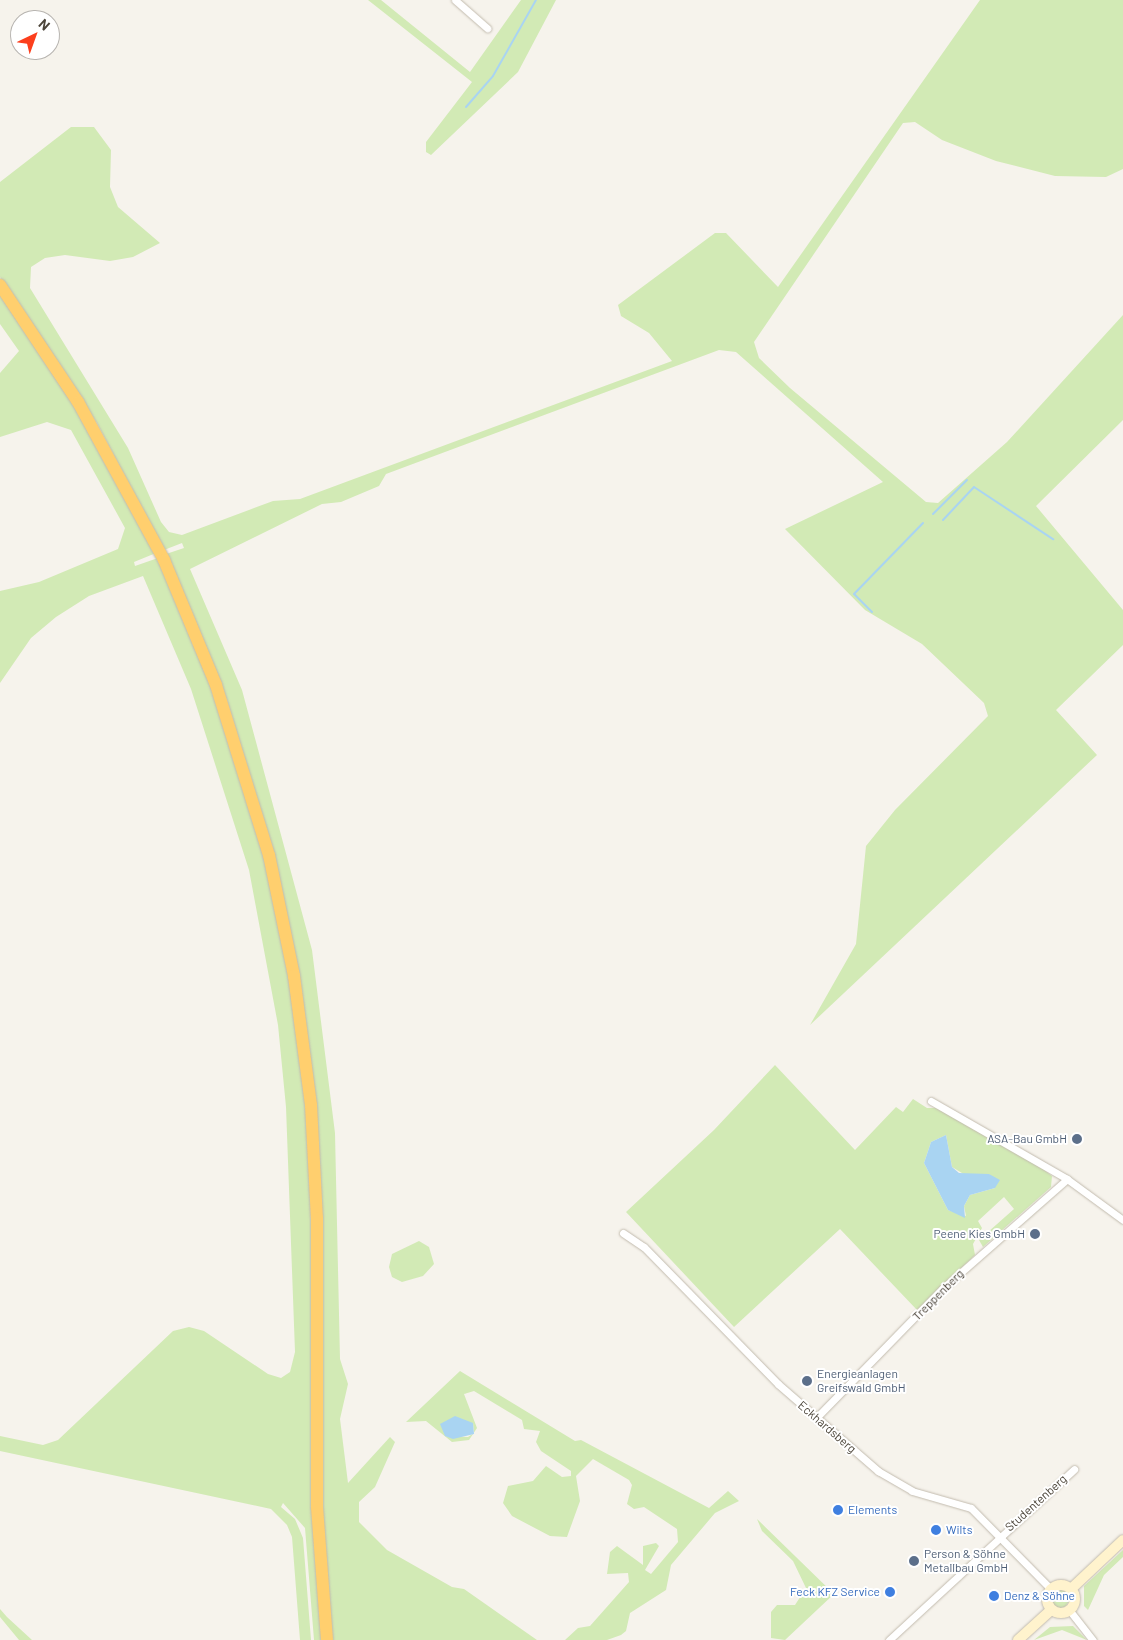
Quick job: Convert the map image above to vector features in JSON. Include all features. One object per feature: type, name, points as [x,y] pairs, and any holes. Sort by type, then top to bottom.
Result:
[{"type":"highway","points":[[0,285],[78,402],[164,560],[219,692],[269,855],[294,976],[311,1105],[317,1218],[317,1507],[327,1640]]},
{"type":"main road","points":[[1070,1589],[1123,1540]]},
{"type":"main road","points":[[1018,1640],[1051,1610],[1070,1611],[1075,1600],[1070,1589],[1059,1585],[1051,1589],[1046,1597],[1051,1610]]},
{"type":"street","points":[[455,0],[488,28]]},
{"type":"street","points":[[931,1101],[943,1104],[1067,1179],[1123,1220]]},
{"type":"street","name":"Treppenberg","points":[[816,1418],[943,1288],[1067,1179]]},
{"type":"street","name":"Eckhardsberg","points":[[623,1234],[644,1247],[816,1418],[889,1479],[912,1491],[971,1508],[1001,1535],[1051,1589]]},
{"type":"street","name":"Studentenberg","points":[[889,1640],[1074,1469]]},
{"type":"street","points":[[1070,1611],[1093,1640]]},
{"type":"green space","points":[[368,0],[381,0],[470,72],[521,0],[556,0],[518,72],[431,155],[426,152],[426,142],[472,82]]},
{"type":"green space","points":[[980,0],[1123,0],[1123,169],[1106,177],[1055,176],[996,161],[942,140],[915,122],[903,123],[754,342],[759,358],[790,388],[926,502],[938,503],[1007,442],[1123,315],[1123,420],[1036,506],[1123,610],[1123,645],[1056,710],[1097,755],[810,1025],[856,944],[866,846],[895,810],[988,716],[984,703],[922,644],[865,610],[785,529],[883,482],[736,352],[719,350],[386,474],[379,486],[341,502],[322,504],[190,569],[242,690],[312,950],[335,1133],[340,1359],[348,1384],[340,1419],[348,1483],[390,1437],[395,1442],[375,1487],[359,1502],[359,1522],[387,1550],[452,1587],[464,1589],[537,1640],[332,1640],[322,1528],[319,1152],[269,839],[227,700],[166,554],[184,548],[182,543],[164,550],[97,423],[0,277],[0,182],[71,127],[94,127],[111,150],[110,187],[118,207],[160,243],[133,257],[110,261],[65,255],[45,258],[31,267],[30,288],[128,448],[161,522],[169,532],[182,535],[273,501],[300,499],[672,361],[649,333],[621,316],[618,305],[715,233],[726,233],[778,287]]},
{"type":"green space","points":[[0,292],[54,371],[156,553],[134,562],[135,566],[158,558],[201,656],[250,799],[284,942],[308,1121],[323,1640],[314,1640],[305,1528],[283,1503],[281,1507],[295,1519],[303,1538],[311,1640],[300,1640],[292,1537],[287,1525],[271,1509],[0,1451],[0,1436],[43,1445],[58,1440],[173,1331],[189,1327],[204,1331],[268,1374],[281,1378],[290,1372],[295,1352],[286,1107],[278,1025],[249,870],[191,689],[143,576],[89,596],[56,617],[31,638],[0,683],[0,591],[39,582],[118,549],[125,528],[71,430],[47,422],[0,437],[0,373],[19,351],[0,324]]},
{"type":"green space","points":[[775,1065],[855,1150],[896,1107],[903,1112],[913,1099],[927,1108],[944,1108],[1039,1166],[1052,1176],[1051,1187],[983,1247],[979,1240],[1014,1209],[1004,1197],[978,1221],[982,1228],[973,1244],[975,1255],[917,1310],[840,1229],[734,1327],[626,1212],[714,1130]],"holes":[[[946,1135],[952,1167],[967,1176],[989,1174],[995,1188],[970,1195],[964,1206],[966,1216],[948,1210],[924,1163],[931,1142]]]},
{"type":"green space","points":[[419,1241],[429,1247],[434,1264],[423,1276],[402,1282],[392,1277],[389,1267],[392,1254]]},
{"type":"green space","points":[[460,1371],[575,1441],[581,1440],[709,1508],[728,1491],[739,1501],[715,1513],[671,1565],[666,1590],[630,1613],[626,1631],[621,1635],[607,1640],[565,1640],[578,1628],[590,1626],[629,1582],[628,1573],[607,1574],[610,1552],[617,1546],[643,1565],[643,1546],[656,1543],[659,1546],[645,1570],[651,1574],[678,1542],[677,1529],[644,1507],[634,1509],[627,1504],[632,1485],[629,1480],[593,1459],[576,1476],[580,1501],[567,1537],[550,1536],[512,1516],[503,1503],[508,1486],[533,1481],[546,1466],[562,1477],[571,1476],[571,1471],[541,1451],[536,1442],[540,1431],[524,1429],[522,1420],[474,1391],[464,1394],[477,1428],[474,1433],[473,1423],[445,1436],[468,1437],[473,1433],[469,1440],[452,1442],[426,1421],[406,1422]]},
{"type":"green space","points":[[757,1519],[834,1594],[785,1640],[771,1638],[771,1612],[777,1605],[795,1605],[806,1588],[793,1561],[762,1531]]},
{"type":"green space","points":[[1123,1550],[1123,1557],[1104,1575],[1088,1610],[1084,1606],[1084,1586]]},
{"type":"green space","points":[[1056,1590],[1064,1590],[1069,1595],[1067,1606],[1056,1608],[1051,1603],[1051,1595]]},
{"type":"green space","points":[[0,1609],[32,1640],[19,1640],[0,1617]]},
{"type":"green space","points":[[1073,1626],[1087,1640],[1062,1630],[1034,1640],[1050,1627]]},
{"type":"water","points":[[946,1135],[952,1167],[959,1173],[989,1174],[1000,1180],[995,1188],[970,1195],[964,1206],[965,1218],[948,1210],[924,1163],[931,1142]]},
{"type":"water","points":[[455,1416],[473,1423],[474,1434],[453,1439],[445,1436],[440,1424]]},
{"type":"waterway","points":[[466,107],[493,76],[536,0]]},
{"type":"waterway","points":[[933,514],[967,480]]},
{"type":"waterway","points":[[943,520],[974,487],[1053,539]]},
{"type":"waterway","points":[[872,612],[854,594],[923,523]]},
{"type":"place","name":"ASA-Bau GmbH","points":[[1077,1139]]},
{"type":"place","name":"Peene Kies GmbH","points":[[1035,1234]]},
{"type":"place","name":"Energieanlagen Greifswald GmbH","points":[[807,1381]]},
{"type":"place","name":"Elements","points":[[838,1510]]},
{"type":"place","name":"Wilts","points":[[936,1530]]},
{"type":"place","name":"Person & Söhne Metallbau GmbH","points":[[914,1561]]},
{"type":"place","name":"Feck KFZ Service","points":[[890,1592]]},
{"type":"place","name":"Denz & Söhne","points":[[994,1596]]}]
